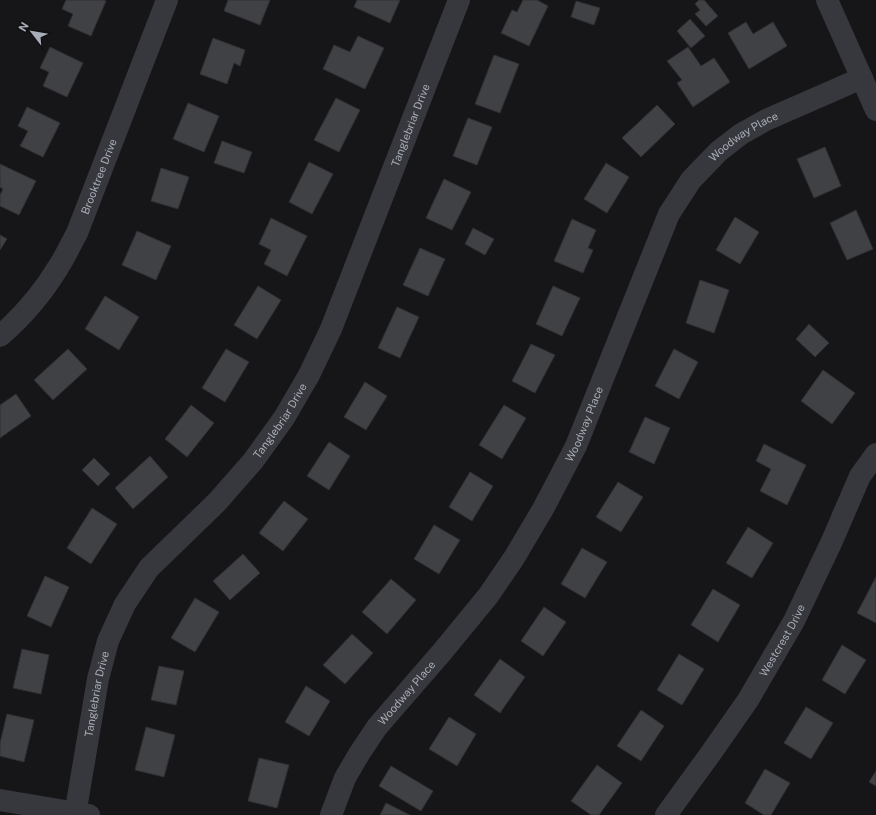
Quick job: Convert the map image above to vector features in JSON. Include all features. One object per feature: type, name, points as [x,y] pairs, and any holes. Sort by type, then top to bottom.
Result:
[{"type":"street","name":"Brooktree Drive","points":[[0,336],[38,297],[59,266],[77,233],[167,0]]},
{"type":"street","name":"Tanglebriar Drive","points":[[80,814],[98,679],[108,641],[125,604],[149,568],[217,502],[253,461],[284,418],[309,375],[331,329],[459,0]]},
{"type":"street","points":[[827,0],[876,110]]},
{"type":"street","name":"Woodway Place","points":[[330,815],[345,778],[377,727],[488,596],[514,558],[543,510],[576,446],[669,214],[691,180],[719,151],[740,134],[766,120],[862,78]]},
{"type":"street","name":"Westcrest Drive","points":[[666,815],[711,754],[748,700],[794,622],[832,541],[860,476],[876,454]]},
{"type":"street","points":[[0,800],[80,814]]},
{"type":"building","points":[[66,0],[106,1],[91,36],[68,26],[73,14],[62,9]]},
{"type":"building","points":[[228,0],[270,0],[260,25],[224,11]]},
{"type":"building","points":[[357,0],[400,0],[390,23],[354,7]]},
{"type":"building","points":[[523,0],[537,0],[548,6],[529,46],[501,33],[512,10],[517,12]]},
{"type":"building","points":[[699,0],[704,0],[718,16],[706,26],[695,14],[700,10],[695,4]]},
{"type":"building","points":[[576,1],[600,8],[594,25],[571,17]]},
{"type":"building","points":[[690,19],[705,36],[691,48],[677,31]]},
{"type":"building","points":[[746,22],[753,34],[773,22],[787,46],[749,69],[728,33]]},
{"type":"building","points":[[358,36],[384,48],[365,89],[323,69],[334,45],[350,52]]},
{"type":"building","points":[[213,38],[245,50],[240,66],[234,63],[227,84],[200,74]]},
{"type":"building","points":[[50,47],[83,63],[67,97],[43,86],[49,72],[40,68]]},
{"type":"building","points":[[688,47],[701,66],[714,58],[730,82],[693,107],[677,83],[682,80],[667,61]]},
{"type":"building","points":[[494,55],[519,64],[500,113],[475,104]]},
{"type":"building","points":[[336,98],[360,110],[339,152],[314,140]]},
{"type":"building","points":[[188,103],[219,116],[204,152],[173,139]]},
{"type":"building","points":[[657,105],[675,124],[641,157],[622,138]]},
{"type":"building","points":[[27,107],[60,123],[43,157],[20,146],[28,131],[18,126]]},
{"type":"building","points":[[468,118],[492,127],[477,165],[453,156]]},
{"type":"building","points":[[222,141],[252,152],[244,173],[214,163]]},
{"type":"building","points":[[825,147],[841,186],[814,198],[797,159]]},
{"type":"building","points":[[309,162],[333,174],[312,214],[289,202]]},
{"type":"building","points":[[606,163],[629,177],[607,213],[584,199]]},
{"type":"building","points":[[0,164],[36,181],[19,215],[0,206],[0,195],[3,189],[0,187]]},
{"type":"building","points":[[161,168],[189,177],[178,209],[151,201]]},
{"type":"building","points":[[444,179],[471,192],[452,230],[426,218]]},
{"type":"building","points":[[856,210],[873,249],[847,260],[830,223]]},
{"type":"building","points":[[735,217],[759,232],[740,264],[716,250]]},
{"type":"building","points":[[271,218],[307,236],[287,276],[264,264],[271,250],[259,244]]},
{"type":"building","points":[[572,219],[596,230],[588,248],[593,250],[583,273],[554,261]]},
{"type":"building","points":[[473,228],[494,239],[485,255],[465,244]]},
{"type":"building","points":[[137,231],[171,246],[156,280],[122,265]]},
{"type":"building","points":[[0,235],[7,239],[0,250]]},
{"type":"building","points":[[420,248],[445,259],[428,296],[403,285]]},
{"type":"building","points":[[700,280],[729,290],[714,333],[686,323]]},
{"type":"building","points":[[258,286],[281,300],[257,339],[234,325]]},
{"type":"building","points":[[553,286],[580,298],[562,336],[536,324]]},
{"type":"building","points":[[105,296],[139,317],[119,350],[85,329]]},
{"type":"building","points":[[397,307],[419,317],[400,358],[378,348]]},
{"type":"building","points":[[809,324],[829,343],[815,357],[796,339]]},
{"type":"building","points":[[531,344],[555,355],[535,393],[512,381]]},
{"type":"building","points":[[68,349],[87,369],[53,400],[34,380]]},
{"type":"building","points":[[226,349],[249,362],[225,402],[202,388]]},
{"type":"building","points":[[674,349],[698,362],[679,399],[655,386]]},
{"type":"building","points":[[823,370],[855,393],[832,424],[801,401]]},
{"type":"building","points":[[365,382],[387,396],[366,430],[344,417]]},
{"type":"building","points":[[16,394],[31,416],[0,438],[0,405]]},
{"type":"building","points":[[191,405],[214,423],[187,457],[165,439]]},
{"type":"building","points":[[504,405],[526,418],[502,459],[479,445]]},
{"type":"building","points":[[645,417],[670,428],[654,464],[629,452]]},
{"type":"building","points":[[329,442],[350,456],[329,490],[307,476]]},
{"type":"building","points":[[764,444],[806,465],[787,505],[760,491],[771,469],[756,461]]},
{"type":"building","points":[[150,456],[168,477],[133,509],[115,488]]},
{"type":"building","points":[[94,458],[110,474],[98,486],[82,470]]},
{"type":"building","points":[[470,472],[493,486],[472,521],[449,507]]},
{"type":"building","points":[[618,482],[643,497],[621,532],[596,517]]},
{"type":"building","points":[[284,501],[308,519],[283,551],[259,533]]},
{"type":"building","points":[[92,508],[117,524],[91,564],[67,548]]},
{"type":"building","points":[[434,525],[460,540],[439,574],[414,559]]},
{"type":"building","points":[[748,527],[773,543],[752,578],[726,563]]},
{"type":"building","points":[[582,548],[607,562],[585,598],[561,584]]},
{"type":"building","points":[[243,554],[260,573],[230,600],[213,581]]},
{"type":"building","points":[[45,576],[69,587],[51,627],[27,616]]},
{"type":"building","points":[[876,577],[876,623],[857,613]]},
{"type":"building","points":[[391,579],[416,600],[387,634],[362,612]]},
{"type":"building","points":[[713,589],[740,605],[718,642],[691,625]]},
{"type":"building","points":[[195,598],[219,612],[195,652],[171,638]]},
{"type":"building","points":[[544,607],[566,622],[543,656],[521,641]]},
{"type":"building","points":[[352,634],[373,653],[345,684],[323,665]]},
{"type":"building","points":[[842,645],[866,660],[845,694],[822,680]]},
{"type":"building","points":[[22,649],[49,655],[41,694],[13,688]]},
{"type":"building","points":[[679,654],[704,669],[682,705],[657,690]]},
{"type":"building","points":[[500,659],[525,677],[500,713],[474,695]]},
{"type":"building","points":[[159,666],[184,671],[176,705],[151,700]]},
{"type":"building","points":[[306,686],[330,701],[309,736],[285,722]]},
{"type":"building","points":[[806,707],[833,723],[811,759],[784,743]]},
{"type":"building","points":[[641,710],[664,726],[641,761],[617,746]]},
{"type":"building","points":[[7,714],[34,720],[24,762],[0,756],[0,743]]},
{"type":"building","points":[[449,717],[476,734],[457,766],[429,749]]},
{"type":"building","points":[[146,727],[175,735],[164,777],[135,770]]},
{"type":"building","points":[[259,758],[289,765],[277,808],[248,801]]},
{"type":"building","points":[[597,765],[622,783],[599,815],[591,815],[571,801]]},
{"type":"building","points":[[391,766],[433,791],[421,811],[379,786]]},
{"type":"building","points":[[765,769],[790,783],[771,815],[764,815],[745,803]]},
{"type":"building","points":[[876,771],[876,786],[869,782]]},
{"type":"building","points":[[386,803],[410,815],[380,815]]}]
